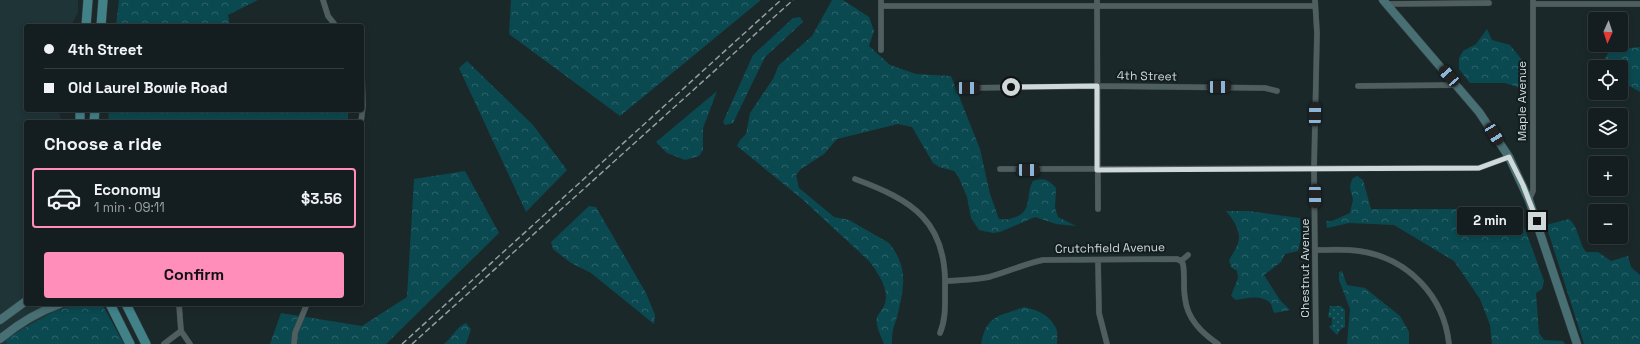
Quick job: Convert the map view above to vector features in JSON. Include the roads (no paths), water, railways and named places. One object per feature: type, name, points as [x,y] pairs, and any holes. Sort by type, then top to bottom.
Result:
[{"type":"main road","points":[[86,24],[88,0]]},
{"type":"main road","points":[[101,24],[103,0]]},
{"type":"main road","points":[[111,306],[130,344]]},
{"type":"main road","points":[[127,306],[146,344]]},
{"type":"street","points":[[323,0],[328,16],[334,24]]},
{"type":"street","name":"Chestnut Avenue","points":[[1315,0],[1317,33],[1314,169],[1316,344]]},
{"type":"street","points":[[1385,2],[1479,112],[1509,157],[1529,200],[1578,344]]},
{"type":"street","points":[[1385,2],[1489,3]]},
{"type":"street","points":[[1533,2],[1640,4]]},
{"type":"street","name":"Maple Avenue","points":[[1529,200],[1533,192],[1533,2]]},
{"type":"street","points":[[881,50],[881,3],[1097,3],[1315,6]]},
{"type":"street","points":[[1097,3],[1098,209]]},
{"type":"street","points":[[1358,86],[1457,85]]},
{"type":"street","name":"4th Street","points":[[968,88],[1097,86],[1265,88],[1276,91]]},
{"type":"street","points":[[1000,169],[1097,170],[1479,168],[1509,157]]},
{"type":"street","points":[[855,179],[905,201],[925,219],[935,233],[941,248],[946,281],[944,323],[940,333]]},
{"type":"street","points":[[1316,250],[1360,251],[1392,261],[1406,269],[1418,278],[1436,303],[1444,319],[1449,344]]},
{"type":"street","points":[[1181,261],[1188,255]]},
{"type":"street","name":"Crutchfield Avenue","points":[[946,281],[976,280],[1027,263],[1043,260],[1170,258],[1181,261],[1184,273],[1185,298],[1192,319],[1200,330],[1218,344]]},
{"type":"street","points":[[1098,260],[1099,313],[1107,344]]},
{"type":"street","points":[[0,320],[24,302]]},
{"type":"street","points":[[0,339],[33,316],[56,306]]},
{"type":"street","points":[[179,306],[181,331],[190,344]]},
{"type":"street","points":[[294,344],[295,332],[306,306]]},
{"type":"street","points":[[164,344],[181,331]]},
{"type":"railway","points":[[402,344],[781,0]]},
{"type":"railway","points":[[412,344],[793,0]]}]
